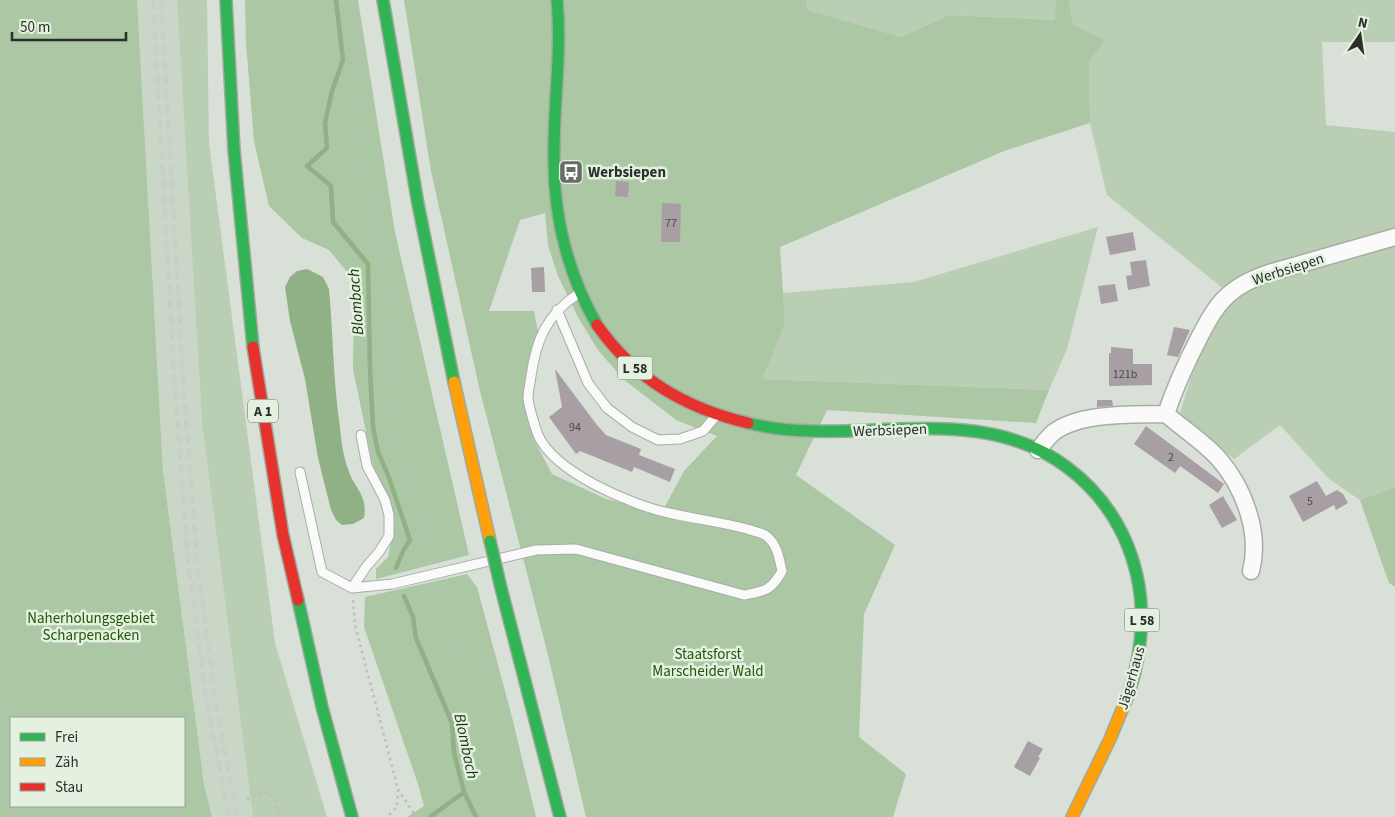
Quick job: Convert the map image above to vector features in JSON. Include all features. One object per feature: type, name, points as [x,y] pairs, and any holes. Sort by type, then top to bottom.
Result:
[{"type":"main road","name":"A 1","points":[[226,0],[234,150],[254,357],[283,536],[322,707],[352,816]]},
{"type":"main road","points":[[383,0],[405,140],[439,316],[501,588],[560,817]]},
{"type":"main road","name":"Werbsiepen","points":[[557,0],[558,69],[554,136],[554,189],[562,245],[579,293],[600,329],[626,360],[658,387],[675,397],[716,416],[743,424],[783,430],[834,431],[921,428],[966,430],[998,436],[1038,450]]},
{"type":"main road","name":"Jägerhaus","points":[[1038,450],[1063,464],[1076,474],[1092,489],[1111,513],[1125,537],[1134,561],[1142,598],[1141,643],[1134,678],[1118,722],[1072,817]]},
{"type":"street","name":"Werbsiepen","points":[[1166,414],[1173,391],[1212,313],[1222,300],[1235,289],[1250,279],[1395,237]]},
{"type":"street","points":[[1038,450],[1056,431],[1066,425],[1082,420],[1107,416],[1166,414],[1218,458],[1231,474],[1251,522],[1255,551],[1252,571]]},
{"type":"lane","points":[[300,472],[322,572],[352,588],[392,584],[536,550],[576,549],[744,595],[761,592],[774,586],[782,571],[778,550],[764,534],[723,522],[668,513],[640,504],[591,483],[574,473],[555,457],[539,436],[528,399],[533,362],[542,332],[557,310],[579,293]]},
{"type":"lane","points":[[557,310],[588,383],[607,408],[632,426],[658,440],[680,439],[703,431],[716,416]]},
{"type":"lane","points":[[352,588],[389,536],[389,515],[385,500],[367,466],[361,435]]},
{"type":"path","points":[[352,0],[360,50],[361,112],[366,179],[383,273],[390,299],[401,478],[419,512],[434,547],[437,572],[457,674],[498,668]]},
{"type":"path","points":[[352,588],[355,625],[398,790],[397,807],[387,817]]},
{"type":"path","points":[[398,790],[416,817]]},
{"type":"path","points":[[247,800],[262,792],[266,792],[273,796],[279,817]]},
{"type":"shaded area","points":[[137,0],[177,0],[202,423],[253,817],[212,817],[204,784],[163,471]]},
{"type":"shaded area","points":[[177,0],[207,0],[209,143],[275,643],[327,817],[253,817],[202,423]]},
{"type":"shaded area","points":[[806,0],[1056,0],[1056,20],[949,15],[901,37],[806,10]]},
{"type":"shaded area","points":[[1069,0],[1395,0],[1395,42],[1322,42],[1326,125],[1395,132],[1395,487],[1360,500],[1329,479],[1280,425],[1234,459],[1180,413],[1202,342],[1234,297],[1107,195],[1090,123],[1089,62],[1104,40],[1073,25]]},
{"type":"shaded area","points":[[1098,227],[1067,349],[1049,390],[761,379],[785,323],[783,293],[914,282]]},
{"type":"shaded area","points":[[307,269],[323,277],[329,289],[335,387],[342,444],[346,463],[360,492],[365,510],[364,518],[353,524],[342,525],[336,520],[331,510],[318,458],[305,379],[290,321],[285,287],[290,277],[297,271]]},
{"type":"green space","name":"Naherholungsgebiet Scharpenacken","points":[[0,0],[137,0],[163,471],[204,784],[212,817],[0,817]]},
{"type":"green space","points":[[245,0],[358,0],[395,232],[469,555],[376,579],[376,569],[388,557],[395,521],[390,500],[374,471],[353,369],[354,280],[329,250],[302,238],[269,206],[254,141],[246,43]]},
{"type":"green space","name":"Staatsforst Marscheider Wald","points":[[404,0],[806,0],[807,10],[901,37],[949,15],[1055,20],[1056,0],[1069,0],[1073,25],[1105,40],[1089,62],[1090,123],[1004,151],[780,247],[785,323],[762,379],[1049,390],[1036,423],[827,410],[796,475],[895,545],[864,614],[859,737],[906,774],[893,817],[586,817],[548,655],[480,391],[431,171]],"holes":[[[545,213],[548,245],[558,276],[579,319],[598,350],[623,379],[676,420],[717,436],[684,471],[662,512],[606,499],[552,474],[534,440],[523,398],[538,332],[534,311],[489,311],[520,220]]]},
{"type":"green space","points":[[1395,487],[1395,587],[1389,583],[1360,500]]},
{"type":"green space","points":[[467,574],[477,587],[512,717],[536,817],[407,817],[424,806],[364,627],[365,597]]},
{"type":"building","points":[[616,181],[629,182],[628,197],[615,196]]},
{"type":"building","points":[[662,203],[681,204],[680,242],[661,242]]},
{"type":"building","points":[[1133,232],[1136,250],[1110,255],[1106,237]]},
{"type":"building","points":[[1146,260],[1150,286],[1128,290],[1126,276],[1132,275],[1130,262]]},
{"type":"building","points":[[544,267],[545,292],[532,292],[531,268]]},
{"type":"building","points":[[1115,284],[1118,301],[1101,304],[1098,286]]},
{"type":"building","points":[[1174,327],[1190,330],[1178,357],[1167,355]]},
{"type":"building","points":[[1111,347],[1133,349],[1133,364],[1152,364],[1152,385],[1109,386],[1109,353],[1111,353]]},
{"type":"building","points":[[555,369],[606,435],[641,449],[639,455],[675,469],[670,482],[634,467],[632,472],[580,451],[576,454],[549,417],[562,407]]},
{"type":"building","points":[[1097,400],[1112,400],[1113,406],[1097,407]]},
{"type":"building","points":[[1146,426],[1224,484],[1218,493],[1180,466],[1175,473],[1134,444]]},
{"type":"building","points":[[1317,481],[1326,496],[1337,490],[1343,494],[1348,503],[1336,510],[1334,505],[1303,522],[1289,496]]},
{"type":"building","points":[[1223,496],[1237,520],[1222,528],[1209,505]]},
{"type":"building","points":[[1028,741],[1043,749],[1030,776],[1014,767]]},
{"type":"waterway","name":"Blombach","points":[[336,0],[343,60],[332,91],[325,123],[327,148],[307,166],[331,186],[333,222],[368,264],[373,427],[378,452],[388,475],[410,540],[396,568]]},
{"type":"waterway","name":"Blombach","points":[[404,596],[413,617],[416,638],[452,723],[454,753],[464,792],[476,817]]},
{"type":"waterway","points":[[430,817],[464,792]]},
{"type":"railway","points":[[153,0],[175,391],[188,561],[206,698],[229,817]]},
{"type":"railway","points":[[161,0],[184,392],[197,560],[215,697],[237,817]]},
{"type":"traffic: fast","points":[[226,0],[234,150],[253,347]]},
{"type":"traffic: fast","points":[[383,0],[418,204],[454,382]]},
{"type":"traffic: fast","points":[[557,0],[558,60],[554,160],[557,203],[560,225],[571,266],[578,286],[597,325]]},
{"type":"traffic: fast","points":[[748,423],[788,430],[953,429],[993,434],[1032,447],[1068,468],[1100,498],[1123,535],[1131,554],[1140,593],[1141,633],[1139,653],[1129,693]]},
{"type":"traffic: fast","points":[[490,541],[501,588]]},
{"type":"traffic: fast","points":[[501,588],[560,817]]},
{"type":"traffic: fast","points":[[298,600],[322,707],[352,817]]},
{"type":"traffic: slow","points":[[454,382],[490,541]]},
{"type":"traffic: slow","points":[[1072,817],[1110,739],[1129,693]]},
{"type":"traffic: jam","points":[[597,325],[628,361],[663,389],[703,409],[748,423]]},
{"type":"traffic: jam","points":[[253,347],[283,535],[298,600]]},
{"type":"place","name":"Werbsiepen","points":[[571,172]]}]
